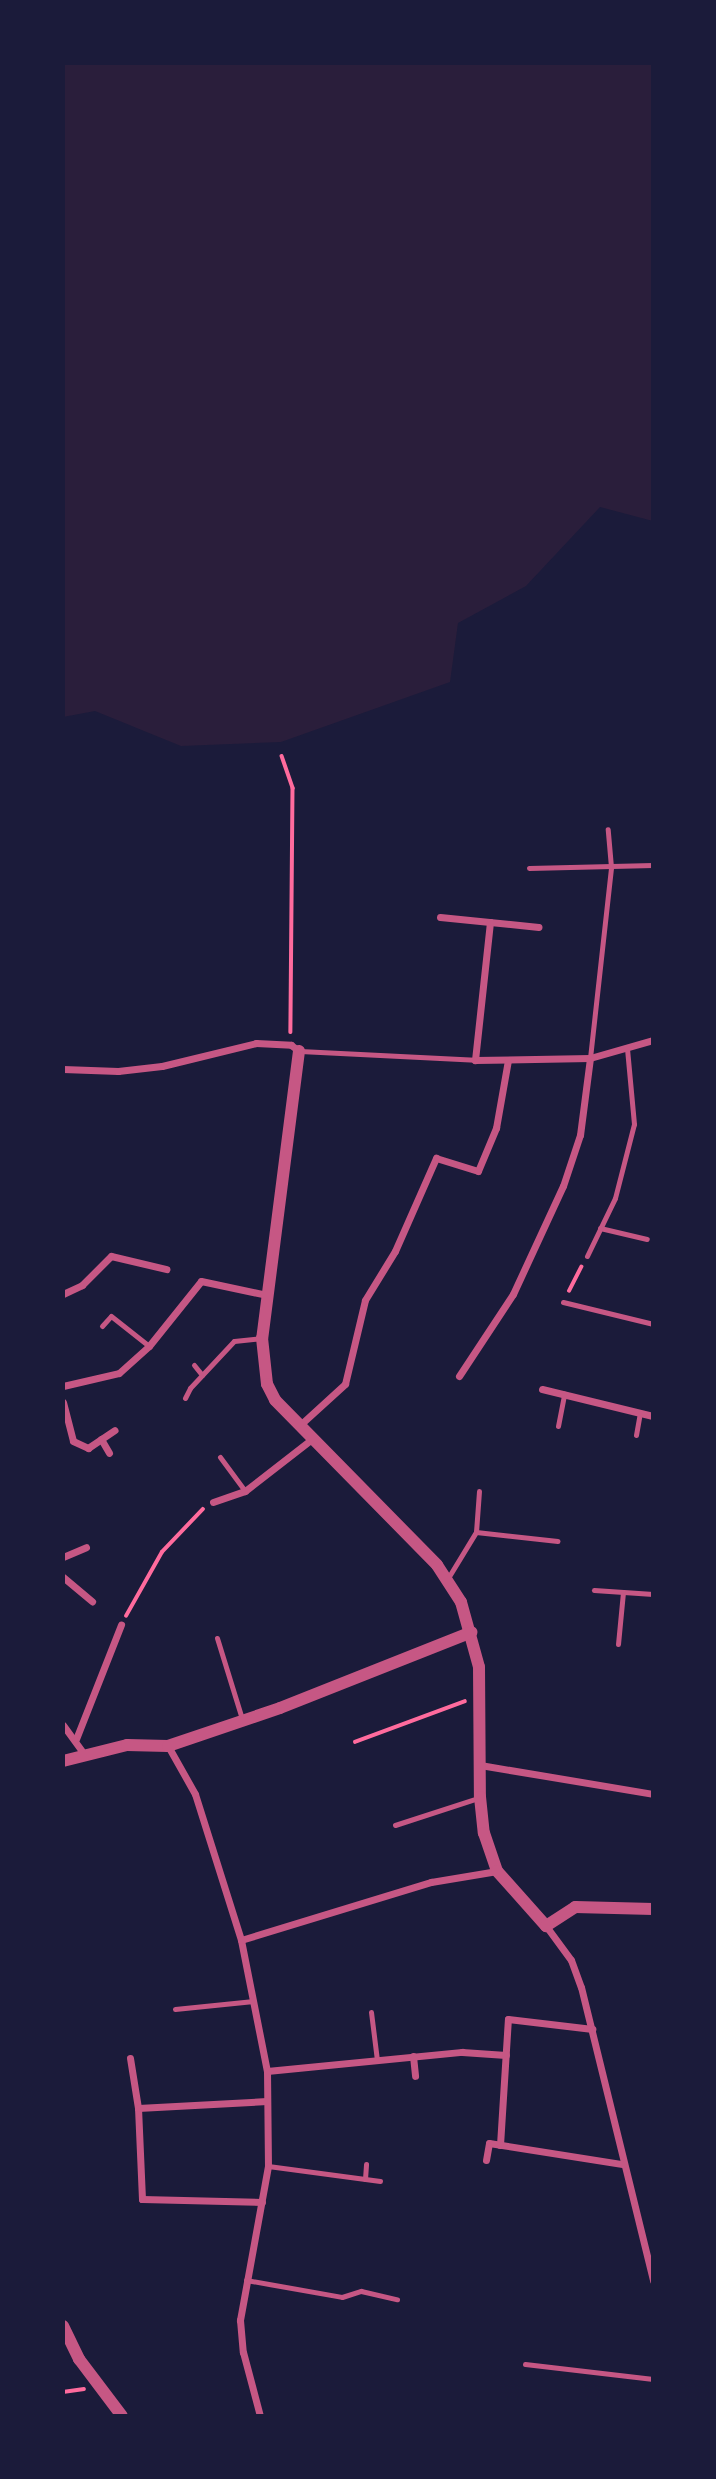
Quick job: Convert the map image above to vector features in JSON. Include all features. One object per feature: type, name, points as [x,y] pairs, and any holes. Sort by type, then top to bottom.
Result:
[{"type":"street","points":[[440,917],[538,927]]},
{"type":"street","points":[[490,922],[475,1060],[590,1058],[653,1040]]},
{"type":"street","points":[[63,1069],[118,1071],[162,1066],[236,1045],[295,1048],[262,1338],[267,1384],[275,1400],[447,1579],[471,1632],[479,1696],[480,1797],[484,1833],[497,1871],[546,1926],[571,1961],[592,2029],[622,2164],[653,2281]]},
{"type":"street","points":[[459,1376],[513,1294],[548,1221],[580,1135],[590,1058]]},
{"type":"street","points":[[300,1425],[345,1384],[365,1300],[395,1251],[436,1158],[478,1171],[496,1128],[508,1060]]},
{"type":"street","points":[[63,1294],[82,1285],[111,1256],[166,1269]]},
{"type":"street","points":[[63,1387],[119,1373],[149,1346],[201,1281],[267,1295]]},
{"type":"street","points":[[542,1389],[653,1416]]},
{"type":"street","points":[[63,1402],[73,1441],[88,1448],[115,1430]]},
{"type":"street","points":[[213,1502],[245,1491],[313,1438]]},
{"type":"street","points":[[101,1439],[109,1453]]},
{"type":"street","points":[[63,1557],[86,1547]]},
{"type":"street","points":[[63,1577],[92,1601]]},
{"type":"street","points":[[76,1739],[121,1625]]},
{"type":"street","points":[[63,1761],[83,1753],[127,1745],[168,1746],[471,1632]]},
{"type":"street","points":[[63,1725],[76,1739],[83,1753]]},
{"type":"street","points":[[168,1746],[195,1794],[241,1940],[267,2071],[268,2166],[240,2320],[243,2352],[260,2416]]},
{"type":"street","points":[[480,1765],[653,1794]]},
{"type":"street","points":[[241,1940],[430,1882],[497,1871]]},
{"type":"street","points":[[546,1926],[575,1907],[591,1904],[653,1909]]},
{"type":"street","points":[[500,2145],[508,2019],[592,2029]]},
{"type":"street","points":[[267,2071],[462,2052],[506,2055]]},
{"type":"street","points":[[413,2056],[415,2076]]},
{"type":"street","points":[[130,2058],[138,2108],[142,2199],[262,2202]]},
{"type":"street","points":[[138,2108],[267,2101]]},
{"type":"street","points":[[486,2160],[489,2143],[622,2164]]},
{"type":"street","points":[[63,2326],[79,2359],[122,2416]]},
{"type":"lane","points":[[590,1058],[611,867],[608,829]]},
{"type":"lane","points":[[529,868],[653,865]]},
{"type":"lane","points":[[295,1048],[475,1060]]},
{"type":"lane","points":[[587,1256],[615,1198],[634,1124],[627,1048]]},
{"type":"lane","points":[[600,1228],[647,1239]]},
{"type":"lane","points":[[563,1302],[653,1324]]},
{"type":"lane","points":[[102,1326],[111,1316],[149,1346]]},
{"type":"lane","points":[[185,1398],[234,1340],[262,1338]]},
{"type":"lane","points":[[194,1365],[202,1375]]},
{"type":"lane","points":[[558,1426],[564,1394]]},
{"type":"lane","points":[[636,1435],[640,1412]]},
{"type":"lane","points":[[220,1457],[245,1491]]},
{"type":"lane","points":[[447,1579],[476,1532],[479,1492]]},
{"type":"lane","points":[[476,1532],[558,1541]]},
{"type":"lane","points":[[594,1590],[653,1594]]},
{"type":"lane","points":[[618,1644],[623,1592]]},
{"type":"lane","points":[[217,1637],[242,1719]]},
{"type":"lane","points":[[395,1825],[480,1797]]},
{"type":"lane","points":[[175,2009],[254,2001]]},
{"type":"lane","points":[[371,2012],[377,2060]]},
{"type":"lane","points":[[365,2179],[366,2164]]},
{"type":"lane","points":[[268,2166],[380,2181]]},
{"type":"lane","points":[[246,2280],[342,2297],[361,2291],[397,2299]]},
{"type":"lane","points":[[361,2291],[362,2282]]},
{"type":"lane","points":[[526,2364],[653,2379]]},
{"type":"path","points":[[282,756],[293,788],[295,1048]]},
{"type":"path","points":[[563,1302],[587,1256]]},
{"type":"path","points":[[121,1625],[162,1552],[196,1513],[213,1502]]},
{"type":"path","points":[[355,1742],[479,1696]]},
{"type":"shaded area","points":[[63,63],[653,63],[653,521],[600,507],[526,586],[458,623],[450,682],[281,742],[181,746],[95,711],[63,717]]}]
